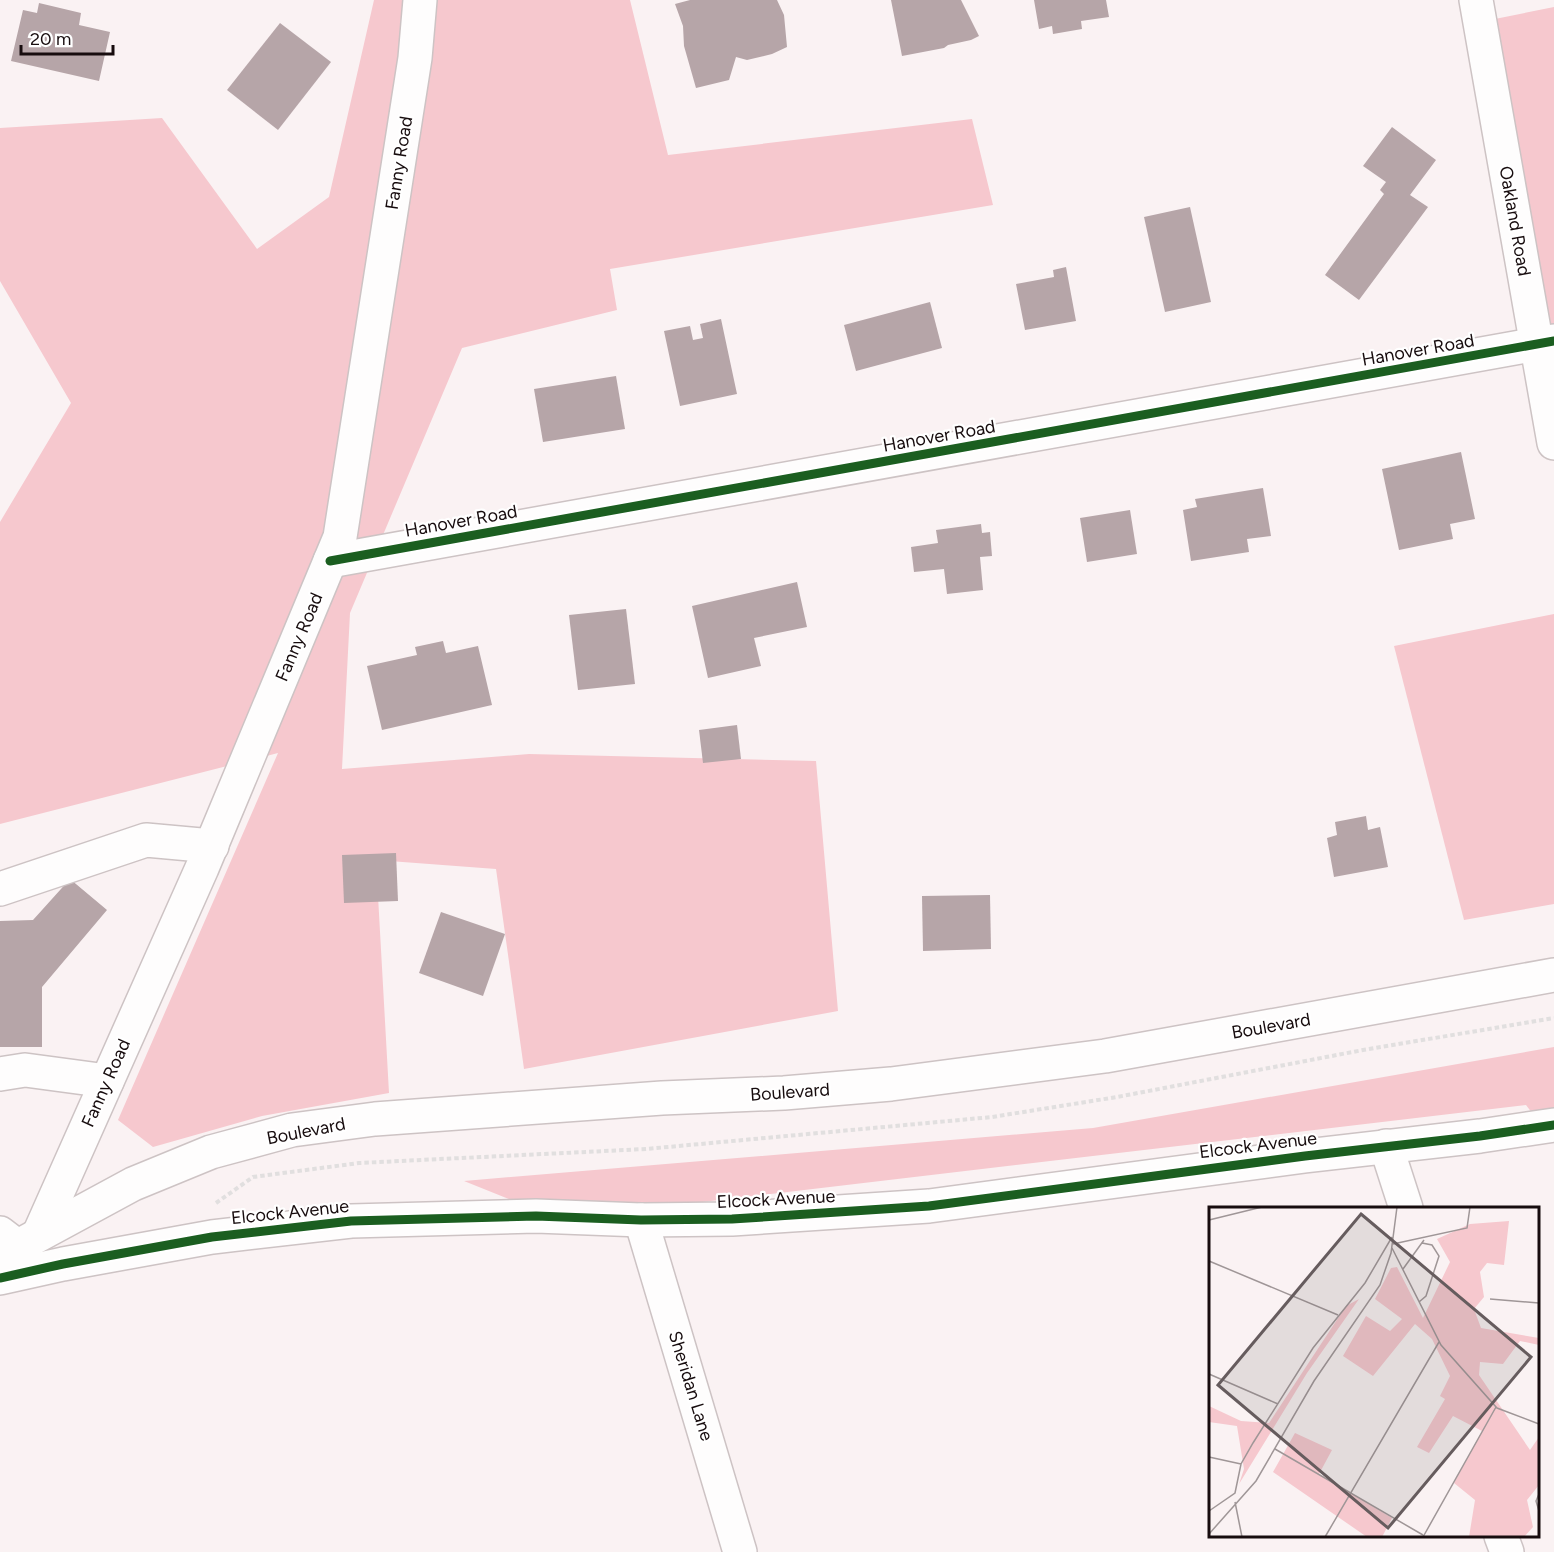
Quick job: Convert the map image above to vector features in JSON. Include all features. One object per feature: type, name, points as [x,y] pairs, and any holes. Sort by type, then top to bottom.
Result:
[{"type":"street","name":"Fanny Road","points":[[14,1242],[107,1081],[212,846],[340,537],[415,58],[420,0]]},
{"type":"street","name":"Oakland Road","points":[[1476,0],[1545,343],[1554,443]]},
{"type":"street","name":"Hanover Road","points":[[330,561],[1545,343]]},
{"type":"street","points":[[0,889],[146,840],[212,846]]},
{"type":"street","name":"Boulevard","points":[[14,1242],[142,1180],[211,1152],[292,1130],[375,1119],[891,1084],[1105,1056],[1554,975]]},
{"type":"street","points":[[0,1074],[25,1071],[107,1081]]},
{"type":"street","name":"Elcock Avenue","points":[[0,1278],[212,1237],[351,1221],[536,1216],[641,1220],[732,1219],[929,1206],[1554,1125]]},
{"type":"street","points":[[1386,1146],[1405,1207]]},
{"type":"street","name":"Sheridan Lane","points":[[641,1220],[740,1552]]},
{"type":"street","points":[[1501,1537],[1507,1552]]},
{"type":"shaded area","points":[[374,0],[630,0],[668,155],[972,119],[993,205],[610,269],[617,310],[462,348],[350,613],[342,769],[529,754],[816,761],[838,1011],[524,1069],[496,869],[376,860],[389,1093],[262,1116],[153,1147],[118,1120],[278,753],[0,824],[0,522],[71,403],[0,281],[0,128],[162,118],[257,249],[329,197]]},
{"type":"shaded area","points":[[1554,7],[1554,446],[1485,21]]},
{"type":"shaded area","points":[[1554,614],[1554,904],[1464,920],[1394,646]]},
{"type":"shaded area","points":[[1554,1047],[1554,1142],[1526,1105],[558,1219],[464,1181],[1093,1128]]},
{"type":"building","points":[[690,0],[777,0],[784,15],[787,47],[772,54],[747,60],[736,57],[729,80],[696,88],[684,46],[683,26],[675,4]]},
{"type":"building","points":[[891,0],[961,0],[979,36],[944,48],[902,56]]},
{"type":"building","points":[[1034,0],[1106,0],[1109,17],[1081,21],[1082,29],[1053,34],[1052,26],[1039,29]]},
{"type":"building","points":[[39,3],[81,13],[79,25],[110,32],[99,81],[11,61],[23,10],[37,13]]},
{"type":"building","points":[[280,23],[331,62],[278,130],[227,90]]},
{"type":"building","points":[[1392,127],[1436,160],[1410,195],[1428,207],[1359,300],[1325,275],[1384,194],[1380,190],[1386,182],[1363,166]]},
{"type":"building","points":[[1190,207],[1211,302],[1165,312],[1144,217]]},
{"type":"building","points":[[1066,267],[1076,321],[1025,330],[1016,284],[1054,277],[1053,270]]},
{"type":"building","points":[[930,302],[942,348],[856,371],[844,325]]},
{"type":"building","points":[[721,319],[737,394],[680,406],[664,331],[690,326],[693,340],[703,338],[700,324]]},
{"type":"building","points":[[616,376],[625,429],[543,442],[534,389]]},
{"type":"building","points":[[1461,452],[1475,519],[1450,524],[1453,539],[1399,550],[1382,469]]},
{"type":"building","points":[[1263,488],[1271,536],[1247,539],[1249,552],[1191,561],[1183,510],[1197,507],[1195,499]]},
{"type":"building","points":[[1130,510],[1137,554],[1087,562],[1080,518]]},
{"type":"building","points":[[981,524],[982,533],[990,532],[992,556],[980,557],[983,590],[947,594],[944,569],[914,572],[911,547],[938,543],[936,530]]},
{"type":"building","points":[[797,582],[807,627],[754,638],[761,666],[708,678],[692,606]]},
{"type":"building","points":[[626,609],[635,684],[578,690],[569,615]]},
{"type":"building","points":[[443,641],[446,653],[478,646],[492,705],[382,730],[367,666],[417,655],[415,647]]},
{"type":"building","points":[[737,725],[741,759],[703,763],[699,730]]},
{"type":"building","points":[[1366,816],[1368,830],[1380,827],[1388,867],[1334,877],[1327,838],[1337,835],[1335,822]]},
{"type":"building","points":[[396,853],[398,901],[344,903],[342,855]]},
{"type":"building","points":[[70,879],[107,910],[42,987],[42,1047],[0,1047],[0,921],[33,920]]},
{"type":"building","points":[[990,895],[991,949],[923,951],[922,896]]},
{"type":"building","points":[[441,912],[505,934],[483,996],[419,973]]},
{"type":"cycle path","points":[[330,561],[1554,341]]},
{"type":"cycle path","points":[[0,1278],[212,1237],[351,1221],[536,1216],[641,1220],[732,1219],[929,1206],[1554,1125]]}]
